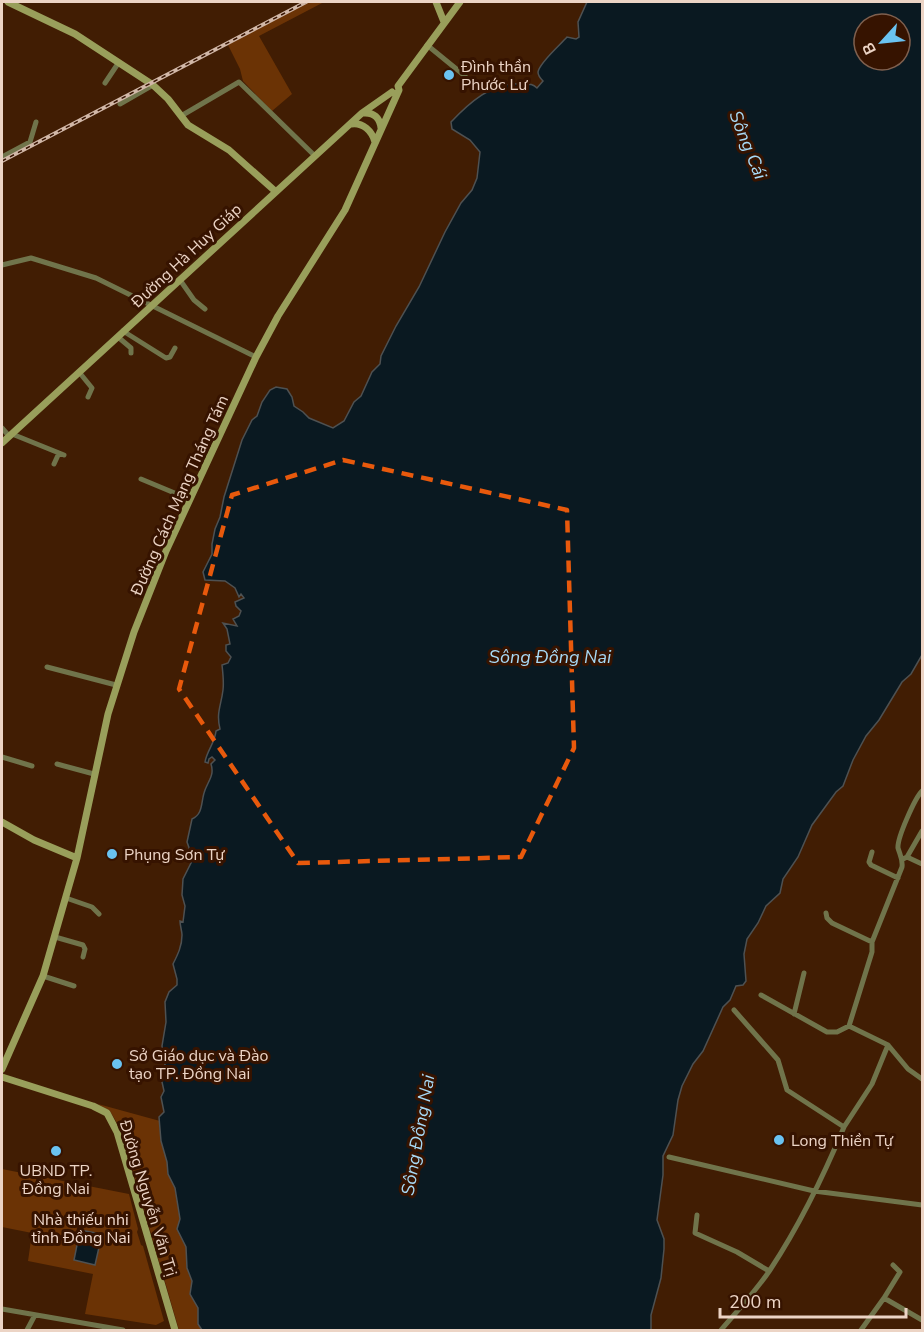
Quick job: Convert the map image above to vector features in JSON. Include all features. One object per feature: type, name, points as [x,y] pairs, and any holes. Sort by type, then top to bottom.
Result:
[{"type":"main road","points":[[8,2],[68,30],[153,85],[168,99],[190,127],[230,150],[275,191]]},
{"type":"main road","points":[[436,2],[444,22]]},
{"type":"main road","name":"Đường Hà Huy Giáp","points":[[2,443],[362,113],[396,90],[460,2]]},
{"type":"main road","name":"Đường Cách Mạng Tháng Tám","points":[[2,1069],[44,976],[77,858],[104,728],[116,685],[165,551],[256,357],[278,316],[345,210],[359,183],[396,90]]},
{"type":"main road","points":[[362,113],[377,117],[381,128]]},
{"type":"main road","points":[[350,124],[357,123],[365,127],[372,134],[375,142]]},
{"type":"main road","points":[[2,822],[34,840],[77,858]]},
{"type":"main road","name":"Đường Nguyễn Văn Trị","points":[[2,1077],[93,1106],[110,1117],[123,1148],[175,1330]]},
{"type":"street","points":[[427,45],[465,76]]},
{"type":"street","points":[[105,83],[119,62]]},
{"type":"street","points":[[181,116],[239,82],[315,156]]},
{"type":"street","points":[[120,104],[153,85]]},
{"type":"street","points":[[2,157],[30,142],[36,122]]},
{"type":"street","points":[[2,265],[35,259],[96,278],[256,357]]},
{"type":"street","points":[[180,280],[194,300],[205,309]]},
{"type":"street","points":[[121,334],[166,358],[170,357],[175,348]]},
{"type":"street","points":[[121,334],[131,348],[131,353]]},
{"type":"street","points":[[79,372],[92,388],[88,397]]},
{"type":"street","points":[[2,428],[10,435],[62,454],[54,464]]},
{"type":"street","points":[[141,479],[189,499]]},
{"type":"street","points":[[47,667],[116,685]]},
{"type":"street","points":[[2,757],[32,766]]},
{"type":"street","points":[[57,764],[94,774]]},
{"type":"street","points":[[922,791],[910,813],[898,848],[905,858],[922,864]]},
{"type":"street","points":[[761,995],[827,1032],[837,1032],[849,1026],[872,952],[872,942],[905,858],[922,831]]},
{"type":"street","points":[[872,852],[869,862],[871,865],[898,878]]},
{"type":"street","points":[[66,898],[93,907],[99,914]]},
{"type":"street","points":[[826,913],[832,923],[872,942]]},
{"type":"street","points":[[55,937],[83,945],[85,948],[83,957]]},
{"type":"street","points":[[794,1014],[804,973]]},
{"type":"street","points":[[44,976],[74,986]]},
{"type":"street","points":[[734,1010],[778,1060],[787,1090],[844,1127]]},
{"type":"street","points":[[849,1026],[888,1045],[908,1069],[922,1079]]},
{"type":"street","points":[[721,1330],[769,1272],[787,1242],[837,1146],[844,1127],[872,1084],[888,1045]]},
{"type":"street","points":[[669,1157],[814,1191],[922,1205]]},
{"type":"street","points":[[697,1215],[695,1233],[737,1252],[769,1272]]},
{"type":"street","points":[[861,1330],[900,1272],[893,1265]]},
{"type":"street","points":[[884,1298],[922,1320]]},
{"type":"street","points":[[2,1309],[123,1330]]},
{"type":"street","points":[[27,1330],[35,1315]]},
{"type":"highlighted area","points":[[343,460],[567,510],[574,748],[521,857],[298,863],[179,689],[232,495]]},
{"type":"green space","points":[[308,2],[324,2],[259,36],[292,94],[272,111],[243,81],[240,69],[227,43]]},
{"type":"green space","points":[[98,1104],[160,1121],[161,1141],[168,1174],[175,1188],[180,1219],[177,1229],[186,1247],[187,1268],[192,1281],[190,1294],[198,1308],[198,1324],[202,1330],[179,1330],[121,1130],[110,1111]]},
{"type":"green space","name":"Nhà thiếu nhi tỉnh Đồng Nai","points":[[2,1169],[129,1194],[137,1232],[164,1321],[156,1325],[85,1314],[93,1274],[28,1261],[32,1233],[2,1227]]},
{"type":"water","name":"Sông Đồng Nai","points":[[587,2],[922,2],[922,655],[866,736],[843,786],[812,825],[798,857],[783,879],[780,893],[766,906],[747,939],[744,954],[746,981],[743,985],[736,986],[730,1000],[723,1007],[703,1051],[693,1064],[682,1086],[673,1135],[663,1156],[657,1220],[664,1239],[664,1249],[661,1278],[651,1315],[651,1330],[202,1330],[198,1324],[198,1308],[190,1294],[192,1281],[187,1268],[186,1247],[177,1229],[180,1219],[175,1188],[168,1174],[161,1141],[159,1117],[164,1112],[161,1097],[164,1091],[162,1082],[165,1065],[162,1046],[166,1022],[165,1002],[169,992],[177,985],[173,964],[182,939],[180,921],[183,922],[185,906],[182,895],[183,879],[193,859],[187,842],[192,819],[200,811],[211,776],[211,764],[215,760],[212,757],[208,763],[205,762],[216,731],[220,729],[222,665],[228,663],[231,657],[226,651],[226,645],[230,644],[227,629],[223,623],[237,626],[233,619],[239,616],[241,611],[235,602],[244,598],[241,594],[239,597],[235,588],[225,581],[205,580],[203,572],[212,554],[215,529],[224,497],[242,440],[270,390],[276,387],[287,389],[294,406],[309,418],[333,428],[344,421],[354,402],[361,396],[372,372],[380,364],[381,356],[419,287],[445,232],[461,203],[472,190],[477,178],[480,152],[470,140],[452,129],[451,122],[473,101],[500,86],[529,84],[537,88],[543,81],[539,76],[539,68],[546,59],[567,37],[576,39],[579,37],[578,22]]},
{"type":"water","points":[[80,1230],[102,1234],[95,1265],[74,1260]]},
{"type":"railway","points":[[2,161],[306,2]]},
{"type":"place","name":"Đình thần Phước Lư","points":[[449,75]]},
{"type":"place","name":"Phụng Sơn Tự","points":[[112,854]]},
{"type":"place","name":"Sở Giáo dục và Đào tạo TP. Đồng Nai","points":[[117,1064]]},
{"type":"place","name":"Long Thiền Tự","points":[[779,1140]]},
{"type":"place","name":"UBND TP. Đồng Nai","points":[[56,1151]]},
{"type":"water label","name":"Sông Cái","points":[[748,145]]}]
